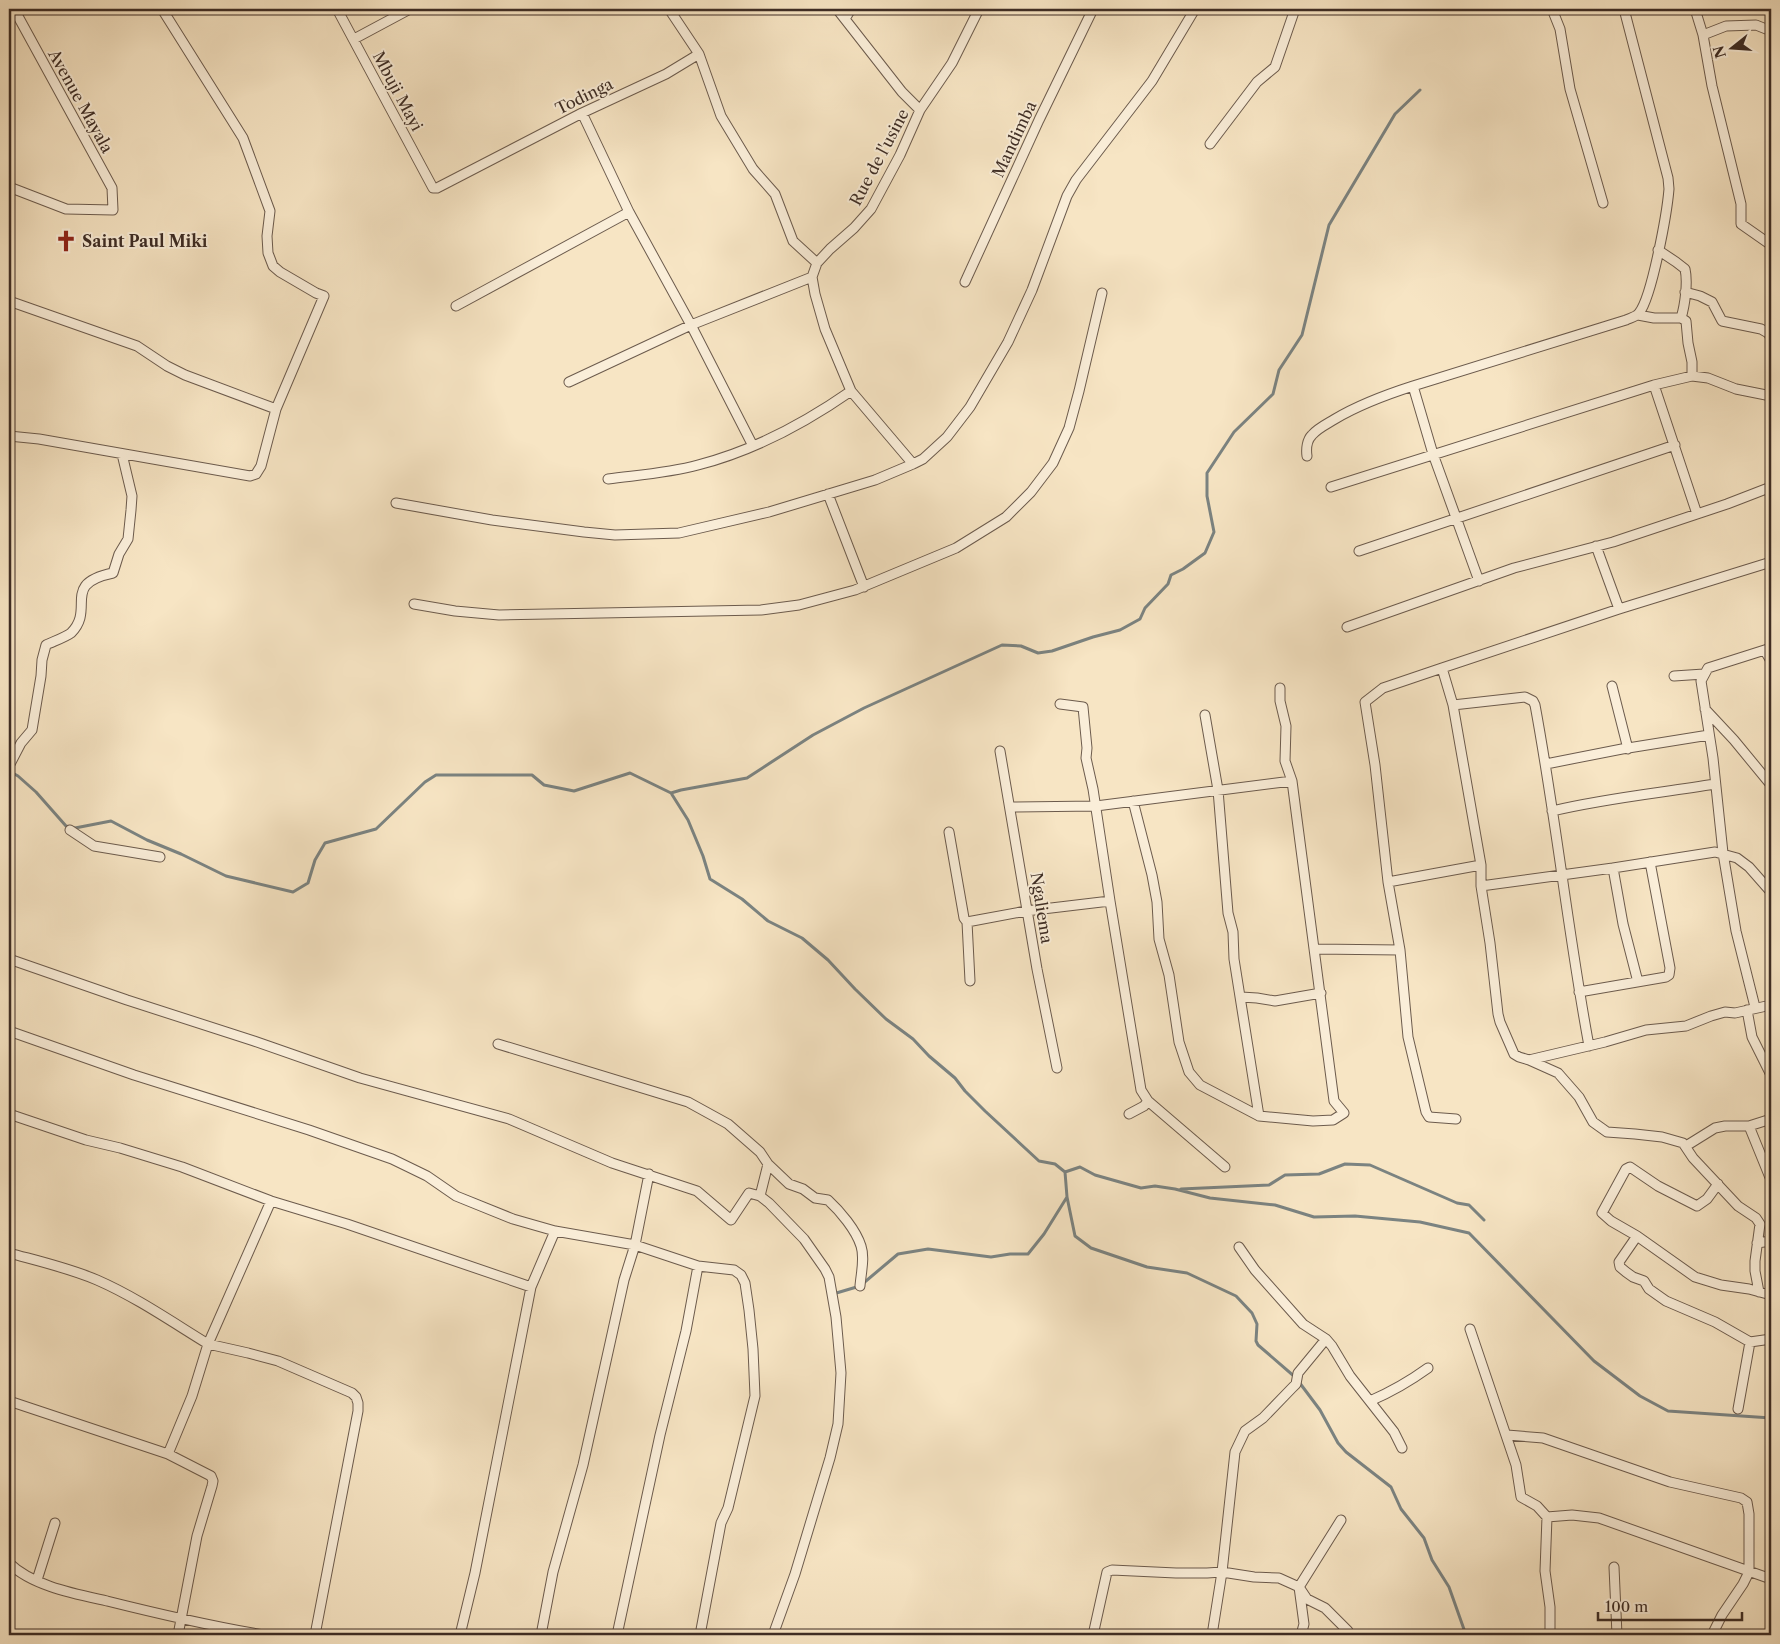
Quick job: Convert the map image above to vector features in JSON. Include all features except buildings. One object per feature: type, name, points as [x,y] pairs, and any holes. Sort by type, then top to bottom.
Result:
[{"type":"street","name":"Avenue Mayala","points":[[9,187],[66,208],[113,210],[112,188],[14,9]]},
{"type":"street","points":[[9,436],[39,439],[250,476],[256,474],[261,466],[276,409],[324,296],[288,277],[273,266],[268,253],[267,236],[270,211],[243,138],[162,9]]},
{"type":"street","name":"Mbuji Mayi","points":[[337,9],[433,188]]},
{"type":"street","points":[[354,39],[410,9]]},
{"type":"street","points":[[669,9],[699,54],[720,116],[753,169],[775,194],[793,241],[817,263]]},
{"type":"street","points":[[838,9],[902,92],[920,110]]},
{"type":"street","points":[[846,19],[851,9]]},
{"type":"street","name":"Rue de l'usine","points":[[812,277],[817,263],[871,209],[900,155],[920,110],[952,63],[979,9]]},
{"type":"street","name":"Mandimba","points":[[965,282],[1039,120],[1093,9]]},
{"type":"street","points":[[396,503],[492,520],[584,532],[615,535],[679,533],[769,512],[874,480],[923,459],[947,437],[970,407],[1008,342],[1032,290],[1067,196],[1076,180],[1152,81],[1196,9]]},
{"type":"street","points":[[1210,144],[1257,82],[1275,67],[1295,9]]},
{"type":"street","points":[[1552,9],[1560,28],[1570,89],[1603,204]]},
{"type":"street","points":[[1624,9],[1668,178],[1668,202],[1652,282],[1638,315]]},
{"type":"street","points":[[1696,9],[1703,35],[1712,86],[1741,204],[1742,224],[1771,245]]},
{"type":"street","points":[[1703,35],[1726,26],[1756,25],[1771,31]]},
{"type":"street","name":"Todinga","points":[[433,188],[437,188],[582,113],[666,74],[699,54]]},
{"type":"street","points":[[582,113],[629,212],[691,325],[753,446]]},
{"type":"street","points":[[456,306],[629,212]]},
{"type":"street","points":[[1658,250],[1685,269],[1687,282],[1685,306],[1681,318]]},
{"type":"street","points":[[569,382],[691,325],[812,277],[825,329],[851,391],[913,464]]},
{"type":"street","points":[[1685,292],[1712,302],[1722,321],[1761,329],[1768,333],[1771,338]]},
{"type":"street","points":[[414,604],[455,611],[499,615],[761,610],[799,605],[864,586],[956,548],[1006,517],[1031,492],[1053,463],[1068,428],[1079,391],[1102,293]]},
{"type":"street","points":[[9,301],[137,346],[167,366],[185,375],[276,409]]},
{"type":"street","points":[[1307,456],[1307,444],[1312,435],[1326,424],[1381,396],[1638,315],[1654,318],[1681,318],[1686,321],[1688,343],[1691,351],[1692,376]]},
{"type":"street","points":[[1331,487],[1654,385],[1692,376],[1708,378],[1736,389],[1771,396]]},
{"type":"street","points":[[1654,385],[1697,514]]},
{"type":"street","points":[[1413,386],[1434,454],[1479,581]]},
{"type":"street","points":[[608,479],[697,466],[730,456],[802,423],[851,391]]},
{"type":"street","points":[[1359,552],[1675,445]]},
{"type":"street","points":[[9,766],[21,743],[32,730],[42,660],[46,645],[70,634],[82,616],[80,600],[87,584],[96,576],[114,573],[118,554],[128,540],[132,496],[122,454]]},
{"type":"street","points":[[1347,627],[1514,568],[1596,546],[1697,514],[1771,487]]},
{"type":"street","points":[[828,494],[864,586]]},
{"type":"street","points":[[1596,546],[1619,609]]},
{"type":"street","points":[[1456,1119],[1429,1117],[1426,1112],[1408,1036],[1400,950],[1388,882],[1375,765],[1365,702],[1383,688],[1619,609],[1771,562]]},
{"type":"street","points":[[1771,660],[1768,650],[1708,668],[1701,681],[1723,853],[1751,1008],[1752,1037],[1771,1075]]},
{"type":"street","points":[[1442,668],[1453,705],[1481,865],[1481,886],[1500,1022],[1514,1054],[1550,1068],[1564,1079],[1579,1097],[1593,1122],[1607,1132],[1662,1137],[1684,1143],[1693,1158],[1738,1206],[1756,1218],[1760,1224],[1755,1271],[1760,1292]]},
{"type":"street","points":[[1674,676],[1704,674]]},
{"type":"street","points":[[1612,686],[1628,749]]},
{"type":"street","points":[[1132,802],[1152,875],[1157,902],[1159,939],[1169,975],[1179,1042],[1189,1072],[1200,1085],[1259,1116],[1313,1121],[1333,1120],[1344,1113],[1334,1101],[1292,781],[1285,761],[1286,726],[1280,701],[1280,688]]},
{"type":"street","points":[[1453,705],[1525,697],[1533,701],[1546,764],[1579,992],[1589,1046]]},
{"type":"street","points":[[1060,704],[1083,707],[1088,748],[1086,758],[1096,806],[1142,1090],[1148,1101],[1225,1167]]},
{"type":"street","points":[[1705,709],[1734,740],[1771,785]]},
{"type":"street","points":[[1205,715],[1218,790],[1228,912],[1233,932],[1234,959],[1259,1116]]},
{"type":"street","points":[[1546,764],[1709,735]]},
{"type":"street","name":"Ngaliema","points":[[1000,751],[1023,879],[1026,911],[1056,1068]]},
{"type":"street","points":[[1010,807],[1096,806],[1292,781]]},
{"type":"street","points":[[1552,811],[1592,801],[1715,784]]},
{"type":"street","points":[[70,830],[94,846],[160,858]]},
{"type":"street","points":[[948,832],[964,918],[967,922],[970,981]]},
{"type":"street","points":[[1481,886],[1715,852],[1737,858],[1749,867],[1771,892]]},
{"type":"street","points":[[1579,992],[1666,978],[1670,975],[1650,862]]},
{"type":"street","points":[[1388,882],[1481,865]]},
{"type":"street","points":[[1613,868],[1623,924],[1638,982]]},
{"type":"street","points":[[967,922],[1026,911],[1110,901]]},
{"type":"street","points":[[1315,949],[1400,950]]},
{"type":"street","points":[[9,959],[360,1078],[509,1119],[612,1163],[697,1191],[731,1220],[749,1193],[760,1196],[769,1203],[804,1240],[829,1277],[836,1317],[840,1372],[838,1424],[832,1449],[795,1574],[773,1635]]},
{"type":"street","points":[[1241,998],[1275,1001],[1321,993]]},
{"type":"street","points":[[1529,1060],[1646,1030],[1686,1026],[1725,1012],[1735,1013],[1771,1005]]},
{"type":"street","points":[[9,1031],[134,1075],[309,1130],[392,1159],[428,1176],[456,1196],[513,1219],[555,1231],[635,1245],[698,1266],[734,1270],[741,1275],[745,1282],[753,1350],[755,1396],[728,1508],[721,1523],[700,1635]]},
{"type":"street","points":[[498,1044],[688,1102],[728,1124],[760,1152],[768,1164],[789,1184],[802,1189],[815,1198],[828,1200],[844,1218],[861,1246],[860,1286]]},
{"type":"street","points":[[1129,1114],[1144,1106],[1148,1101]]},
{"type":"street","points":[[9,1114],[86,1140],[120,1148],[182,1168],[271,1201],[347,1224],[531,1287]]},
{"type":"street","points":[[1686,1146],[1715,1128],[1749,1126],[1771,1119]]},
{"type":"street","points":[[1749,1126],[1771,1180]]},
{"type":"street","points":[[760,1196],[768,1164]]},
{"type":"street","points":[[1718,1184],[1709,1197],[1697,1206],[1658,1186],[1630,1168],[1626,1169],[1602,1213],[1611,1221],[1637,1236],[1695,1276],[1722,1285],[1749,1288],[1771,1295]]},
{"type":"street","points":[[541,1635],[553,1572],[583,1465],[624,1280],[635,1245],[649,1174]]},
{"type":"street","points":[[168,1454],[192,1396],[208,1344],[271,1201]]},
{"type":"street","points":[[460,1635],[475,1573],[531,1287],[555,1231]]},
{"type":"street","points":[[1637,1236],[1619,1262],[1620,1267],[1633,1277],[1644,1281],[1650,1289],[1666,1301],[1715,1322],[1750,1342],[1771,1339]]},
{"type":"street","points":[[1757,1243],[1771,1241]]},
{"type":"street","points":[[1239,1246],[1254,1270],[1303,1324],[1326,1339],[1332,1346],[1350,1376],[1394,1432],[1402,1448]]},
{"type":"street","points":[[9,1253],[60,1267],[97,1280],[160,1314],[208,1344],[278,1362],[352,1393],[356,1397],[358,1411],[315,1635]]},
{"type":"street","points":[[617,1635],[660,1435],[686,1330],[698,1266]]},
{"type":"street","points":[[1470,1329],[1516,1464],[1521,1497],[1537,1506],[1547,1517],[1545,1571],[1550,1607],[1550,1635]]},
{"type":"street","points":[[1212,1635],[1222,1572],[1234,1452],[1245,1432],[1263,1418],[1296,1384],[1298,1373],[1326,1339]]},
{"type":"street","points":[[1738,1409],[1750,1342]]},
{"type":"street","points":[[1370,1401],[1408,1382],[1428,1368]]},
{"type":"street","points":[[9,1401],[168,1454],[211,1476],[213,1481],[197,1536],[178,1635]]},
{"type":"street","points":[[1507,1435],[1543,1438],[1670,1482],[1742,1498],[1747,1502],[1749,1514],[1749,1572],[1712,1635]]},
{"type":"street","points":[[1547,1517],[1572,1515],[1599,1518],[1771,1579]]},
{"type":"street","points":[[1301,1635],[1304,1624],[1299,1587],[1341,1520]]},
{"type":"street","points":[[38,1580],[55,1523]]},
{"type":"street","points":[[9,1564],[24,1575],[65,1591],[182,1620],[264,1635]]},
{"type":"street","points":[[1614,1567],[1617,1635]]},
{"type":"street","points":[[1092,1635],[1107,1572],[1112,1570],[1184,1573],[1222,1572],[1254,1577],[1279,1578],[1299,1587],[1308,1599],[1325,1608],[1349,1635]]},
{"type":"waterway","points":[[671,793],[747,778],[813,735],[864,708],[1002,645],[1021,646],[1038,653],[1052,651],[1120,630],[1140,619],[1145,608],[1168,584],[1171,575],[1205,553],[1214,532],[1207,496],[1207,473],[1234,432],[1273,394],[1279,370],[1302,335],[1329,225],[1395,114],[1420,90]]},
{"type":"waterway","points":[[9,771],[18,776],[36,792],[66,826],[75,828],[111,821],[147,840],[226,876],[293,892],[308,883],[315,860],[325,843],[376,829],[425,782],[436,775],[532,775],[544,785],[574,791],[630,773],[671,793],[688,820],[710,879],[742,899],[768,921],[802,938],[828,960],[886,1019],[913,1039],[929,1056],[955,1078],[985,1111],[1039,1161],[1055,1164],[1065,1172]]},
{"type":"waterway","points":[[1181,1189],[1269,1185],[1285,1175],[1319,1174],[1345,1164],[1370,1165],[1457,1203],[1469,1205],[1484,1220]]},
{"type":"waterway","points":[[1065,1172],[1080,1167],[1095,1175],[1141,1188],[1155,1186],[1210,1198],[1275,1205],[1314,1217],[1355,1216],[1420,1222],[1469,1233],[1594,1361],[1640,1396],[1668,1411],[1771,1418]]},
{"type":"waterway","points":[[1065,1172],[1067,1197],[1075,1236],[1091,1248],[1147,1267],[1187,1273],[1236,1296],[1252,1313],[1257,1324],[1256,1341],[1258,1345],[1295,1377]]},
{"type":"waterway","points":[[833,1294],[860,1286],[898,1254],[928,1249],[991,1257],[1028,1254],[1044,1234],[1067,1197]]},
{"type":"waterway","points":[[1299,1382],[1320,1410],[1338,1443],[1346,1452],[1391,1487],[1401,1509],[1424,1538],[1432,1560],[1449,1587],[1466,1635]]},
{"type":"place","name":"Saint Paul Miki","points":[[66,241]]}]
